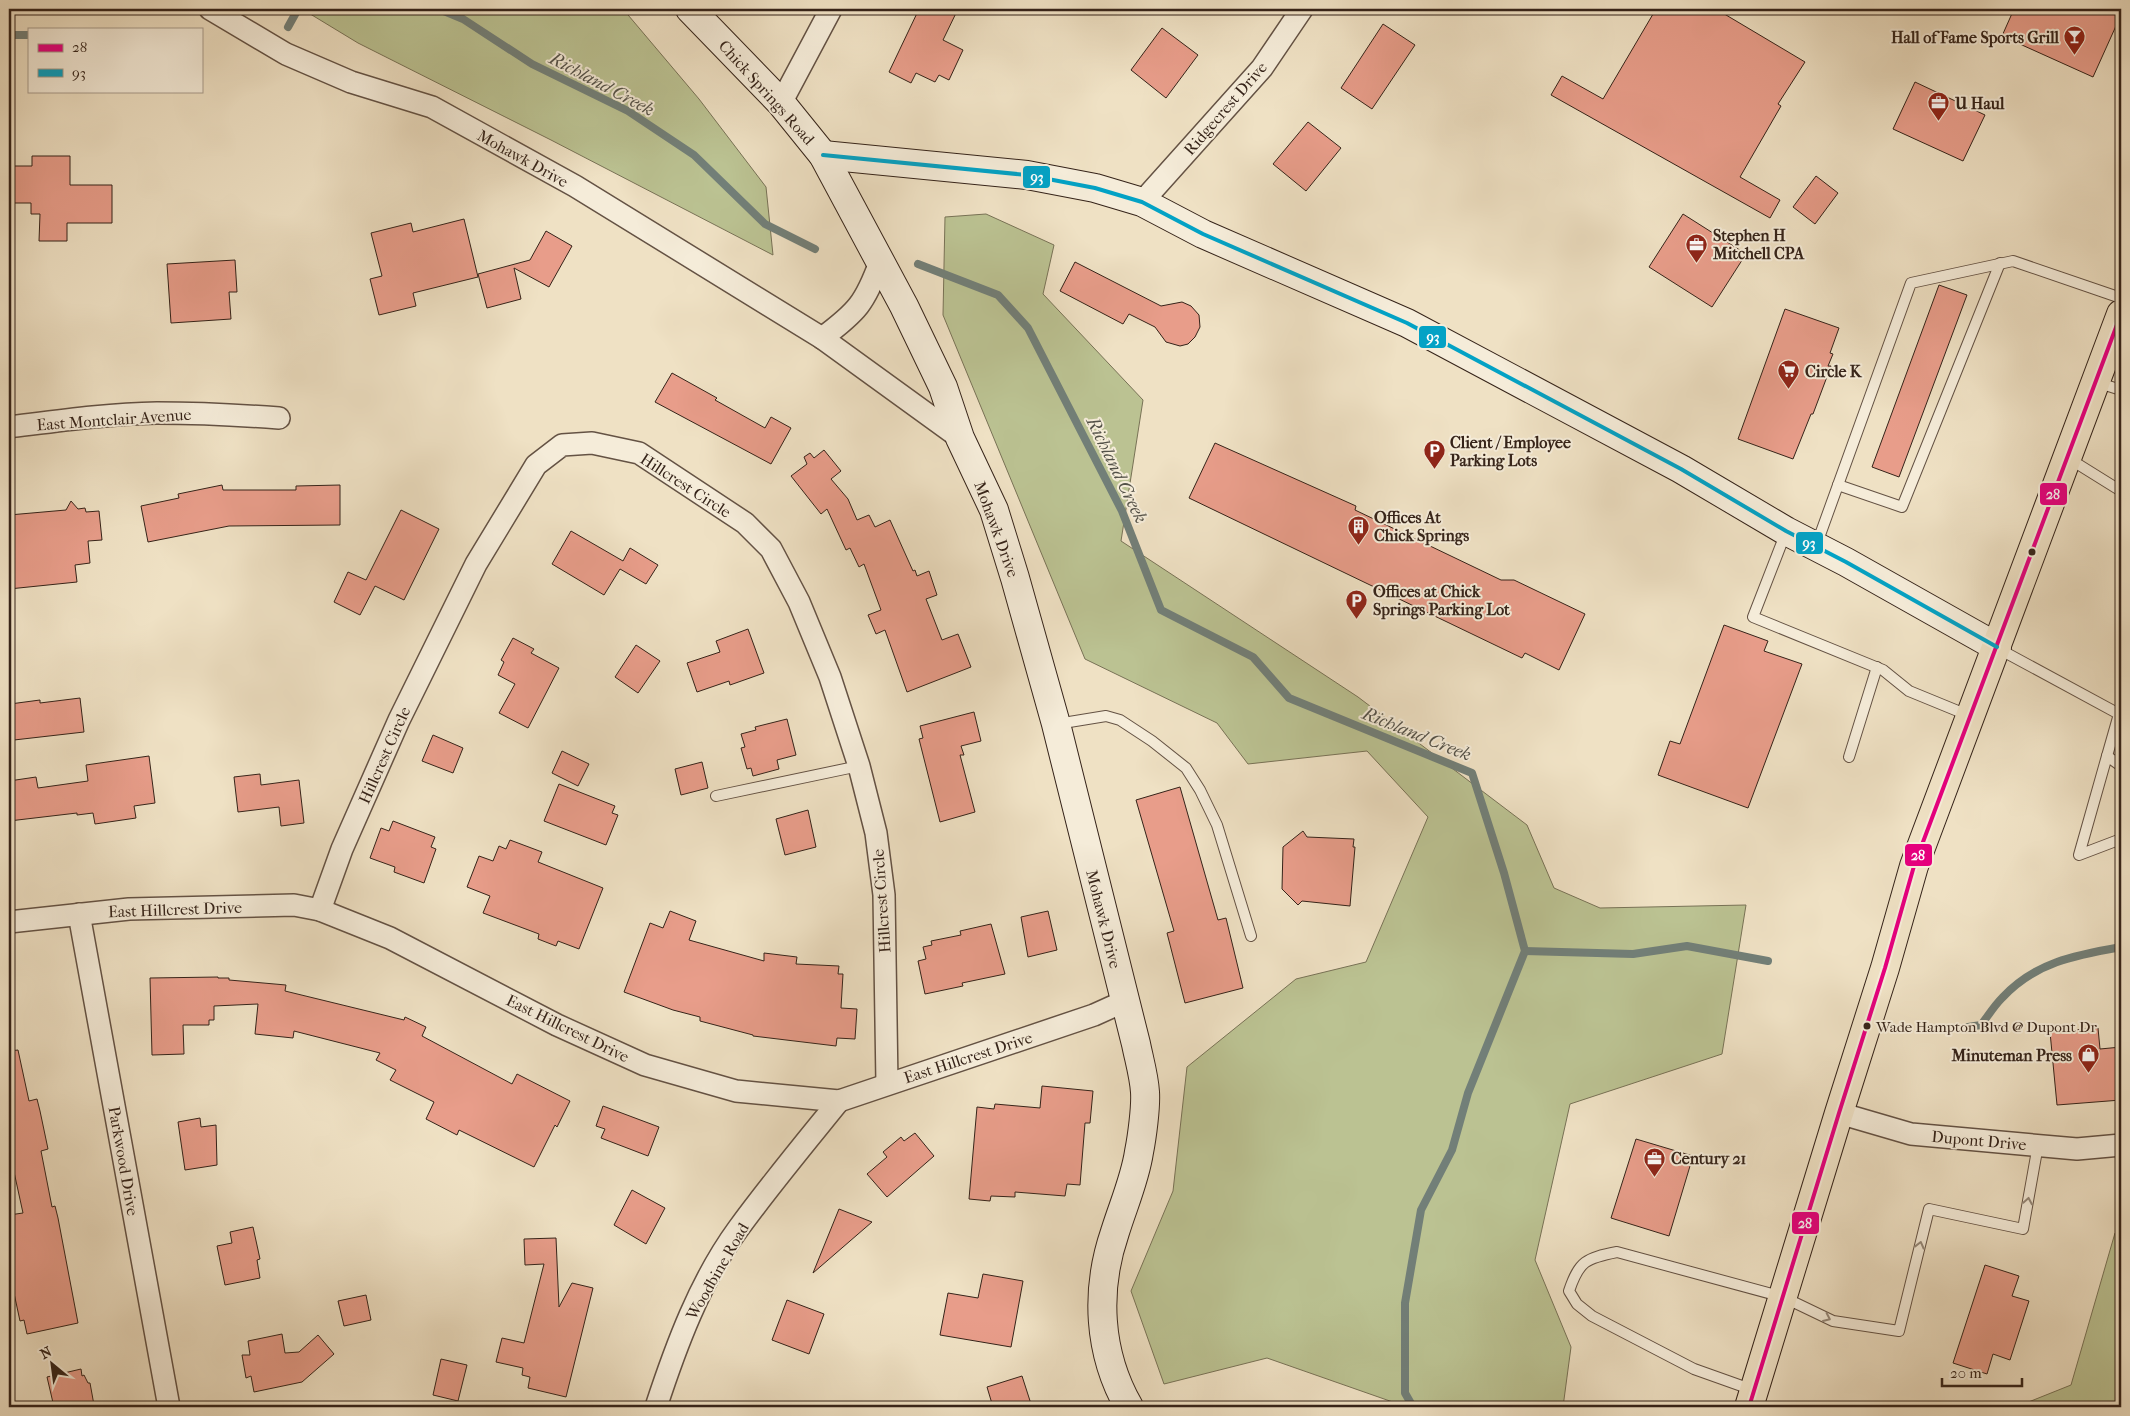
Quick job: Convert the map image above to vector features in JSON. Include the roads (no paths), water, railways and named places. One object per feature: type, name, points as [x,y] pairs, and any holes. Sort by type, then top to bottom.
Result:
[{"type":"main road","points":[[1752,1399],[1838,1113],[1885,968],[1914,866],[2121,314]]},
{"type":"street","name":"Mohawk Drive","points":[[210,9],[286,54],[351,82],[432,107],[575,186],[822,338],[960,438]]},
{"type":"street","name":"Chick Springs Road","points":[[690,9],[781,103],[823,155],[1027,175],[1095,188],[1142,202],[1203,234],[1407,323],[1682,469],[1786,531],[1846,562],[1997,647]]},
{"type":"street","points":[[781,103],[831,9]]},
{"type":"street","name":"Ridgecrest Drive","points":[[1142,202],[1262,68],[1302,9]]},
{"type":"street","name":"Mohawk Drive","points":[[823,155],[943,387],[960,438],[994,510],[1056,724],[1125,1001],[1145,1093],[1139,1153],[1128,1194],[1114,1234],[1104,1281],[1101,1308],[1104,1337],[1110,1365],[1129,1407]]},
{"type":"street","points":[[822,338],[849,318],[863,303],[880,262]]},
{"type":"street","name":"East Montclair Avenue","points":[[9,427],[98,417],[156,413],[232,414],[279,418]]},
{"type":"street","name":"Hillcrest Circle","points":[[320,910],[342,849],[399,720],[476,564],[536,465],[562,445],[592,443],[639,453],[745,523],[771,549],[799,602],[820,652],[858,766],[876,833],[884,894],[886,1084]]},
{"type":"street","name":"East Hillcrest Drive","points":[[9,922],[129,909],[294,905],[320,910],[390,938],[557,1025],[645,1065],[736,1091],[839,1100],[1094,1015],[1125,1001]]},
{"type":"street","name":"Parkwood Drive","points":[[79,914],[169,1407]]},
{"type":"street","name":"Woodbine Road","points":[[656,1407],[686,1324],[713,1271],[737,1230],[839,1100]]},
{"type":"street","name":"Dupont Drive","points":[[1838,1113],[1911,1134],[2077,1149],[2121,1146]]},
{"type":"lane","points":[[1816,547],[1911,283],[2013,261],[2121,298]]},
{"type":"lane","points":[[1838,485],[1902,507],[2000,263]]},
{"type":"lane","points":[[2096,382],[2121,390]]},
{"type":"lane","points":[[2067,457],[2121,491]]},
{"type":"lane","points":[[1786,531],[1753,617],[1883,670],[1909,691],[1971,716]]},
{"type":"lane","points":[[1997,647],[2119,714],[2079,855],[2121,839]]},
{"type":"lane","points":[[1850,756],[1877,668]]},
{"type":"lane","points":[[1056,724],[1106,716],[1120,720],[1152,741],[1186,768],[1200,790],[1216,825],[1251,936]]},
{"type":"lane","points":[[2107,756],[2121,766]]},
{"type":"lane","points":[[716,796],[858,766]]},
{"type":"lane","points":[[1752,1399],[1592,1316],[1577,1304],[1570,1291],[1576,1272],[1593,1256],[1617,1252],[1782,1297],[1834,1321],[1899,1331],[1929,1209],[2023,1229],[2038,1145]]},
{"type":"waterway","points":[[288,27],[298,9]]},
{"type":"waterway","name":"Richland Creek","points":[[439,9],[463,19],[532,64],[628,111],[694,155],[765,224],[815,249]]},
{"type":"waterway","points":[[9,35],[28,35]]},
{"type":"waterway","name":"Richland Creek","points":[[918,264],[998,295],[1028,328],[1122,511],[1161,610],[1253,657],[1289,698],[1472,773],[1504,873],[1525,951],[1468,1093],[1452,1150],[1421,1210],[1405,1303],[1405,1393],[1413,1407]]},
{"type":"waterway","points":[[1525,951],[1633,954],[1687,946],[1768,961]]},
{"type":"waterway","points":[[1968,1027],[1981,1025],[1999,1001],[2015,986],[2042,968],[2072,957],[2121,947]]},
{"type":"place","name":"Hall of Fame Sports Grill","points":[[2075,56]]},
{"type":"place","name":"U Haul","points":[[1939,122]]},
{"type":"place","name":"Stephen H Mitchell CPA","points":[[1697,263]]},
{"type":"place","name":"Circle K","points":[[1789,390]]},
{"type":"place","name":"Client / Employee Parking Lots","points":[[1434,470]]},
{"type":"place","name":"Offices At Chick Springs","points":[[1358,545]]},
{"type":"place","name":"Offices at Chick Springs Parking Lot","points":[[1357,619]]},
{"type":"place","name":"Wade Hampton Blvd @ Dupont Dr","points":[[1867,1026]]},
{"type":"place","name":"Minuteman Press","points":[[2088,1074]]},
{"type":"place","name":"Century 21","points":[[1655,1177]]}]
